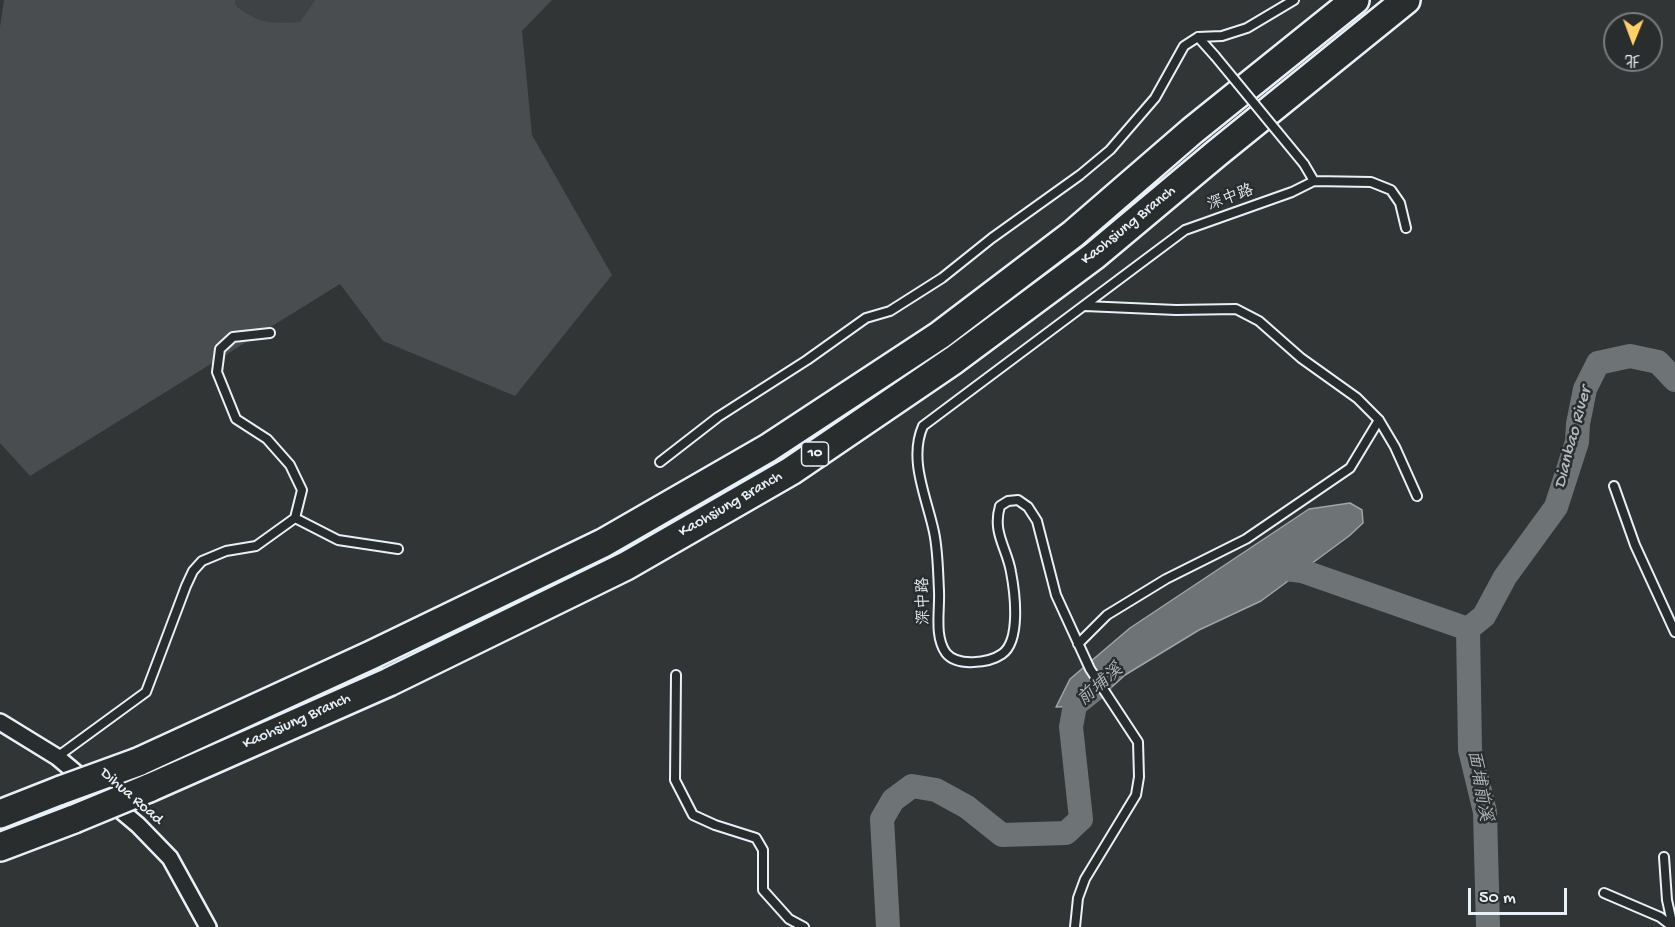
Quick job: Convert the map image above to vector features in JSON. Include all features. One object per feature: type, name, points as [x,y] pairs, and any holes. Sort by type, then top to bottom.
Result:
[{"type":"highway","name":"Kaohsiung Branch","points":[[0,814],[138,762],[371,656],[603,543],[768,448],[940,334],[1073,234],[1192,131],[1355,0]]},
{"type":"highway","name":"Kaohsiung Branch","points":[[0,847],[149,788],[388,681],[627,566],[790,471],[954,360],[1094,256],[1406,0]]},
{"type":"street","name":"Dihua Road","points":[[0,723],[57,758],[138,825],[170,858],[208,927]]},
{"type":"lane","points":[[660,462],[718,417],[807,360],[866,318],[890,311],[942,278],[992,238],[1080,175],[1110,150],[1155,98],[1184,46],[1198,38],[1222,36],[1247,28],[1294,0]]},
{"type":"lane","points":[[1198,38],[1304,164],[1314,181]]},
{"type":"lane","name":"深中路","points":[[1075,927],[1078,898],[1085,879],[1136,795],[1139,777],[1138,742],[1090,669],[1056,595],[1037,521],[1028,507],[1018,500],[1008,501],[1000,506],[998,515],[1000,538],[1011,569],[1015,626],[1011,645],[1002,655],[988,660],[970,662],[947,655],[939,639],[940,594],[934,533],[923,495],[917,440],[924,426],[1185,230],[1292,192],[1314,181],[1371,182],[1391,190],[1400,203],[1406,228]]},
{"type":"lane","points":[[1085,306],[1176,310],[1236,309],[1259,321],[1301,358],[1357,398],[1378,420],[1395,447],[1417,496]]},
{"type":"lane","points":[[57,758],[146,692],[186,586],[193,571],[202,561],[226,551],[256,546],[295,518],[302,490],[290,465],[267,439],[236,419],[218,372],[220,349],[228,340],[233,337],[270,333]]},
{"type":"lane","points":[[1078,644],[1107,615],[1166,579],[1245,539],[1350,468],[1378,420]]},
{"type":"lane","points":[[1614,486],[1635,545],[1675,632]]},
{"type":"lane","points":[[295,518],[338,540],[398,549]]},
{"type":"lane","points":[[676,675],[675,780],[693,815],[715,825],[756,838],[763,850],[763,890],[789,919],[804,927]]},
{"type":"lane","points":[[1664,857],[1666,900],[1673,927]]},
{"type":"lane","points":[[1604,893],[1660,917],[1673,927]]},
{"type":"shaded area","points":[[4,0],[235,0],[236,6],[253,17],[266,22],[280,23],[300,22],[315,0],[552,0],[522,31],[532,135],[612,275],[515,396],[383,341],[340,284],[30,476],[0,443],[0,27]]},
{"type":"shaded area","points":[[235,0],[315,0],[301,22],[267,23],[236,6]]},
{"type":"water","points":[[1350,503],[1362,510],[1363,523],[1349,536],[1261,601],[1199,630],[1125,675],[1091,706],[1056,707],[1070,679],[1130,628],[1309,509]]},
{"type":"waterway","name":"Dianbao River","points":[[1488,927],[1485,812],[1470,750],[1468,629],[1484,616],[1505,577],[1556,507],[1577,442],[1585,389],[1598,363],[1630,356],[1658,362],[1675,380]]},
{"type":"waterway","name":"前埔溪","points":[[1271,567],[1302,571],[1468,629]]},
{"type":"waterway","name":"前埔溪","points":[[888,927],[882,819],[893,800],[912,786],[936,790],[967,807],[1002,835],[1066,833],[1081,819],[1071,727],[1075,705],[1100,685]]},
{"type":"water label","name":"面埔前溪","points":[[1478,786]]}]
